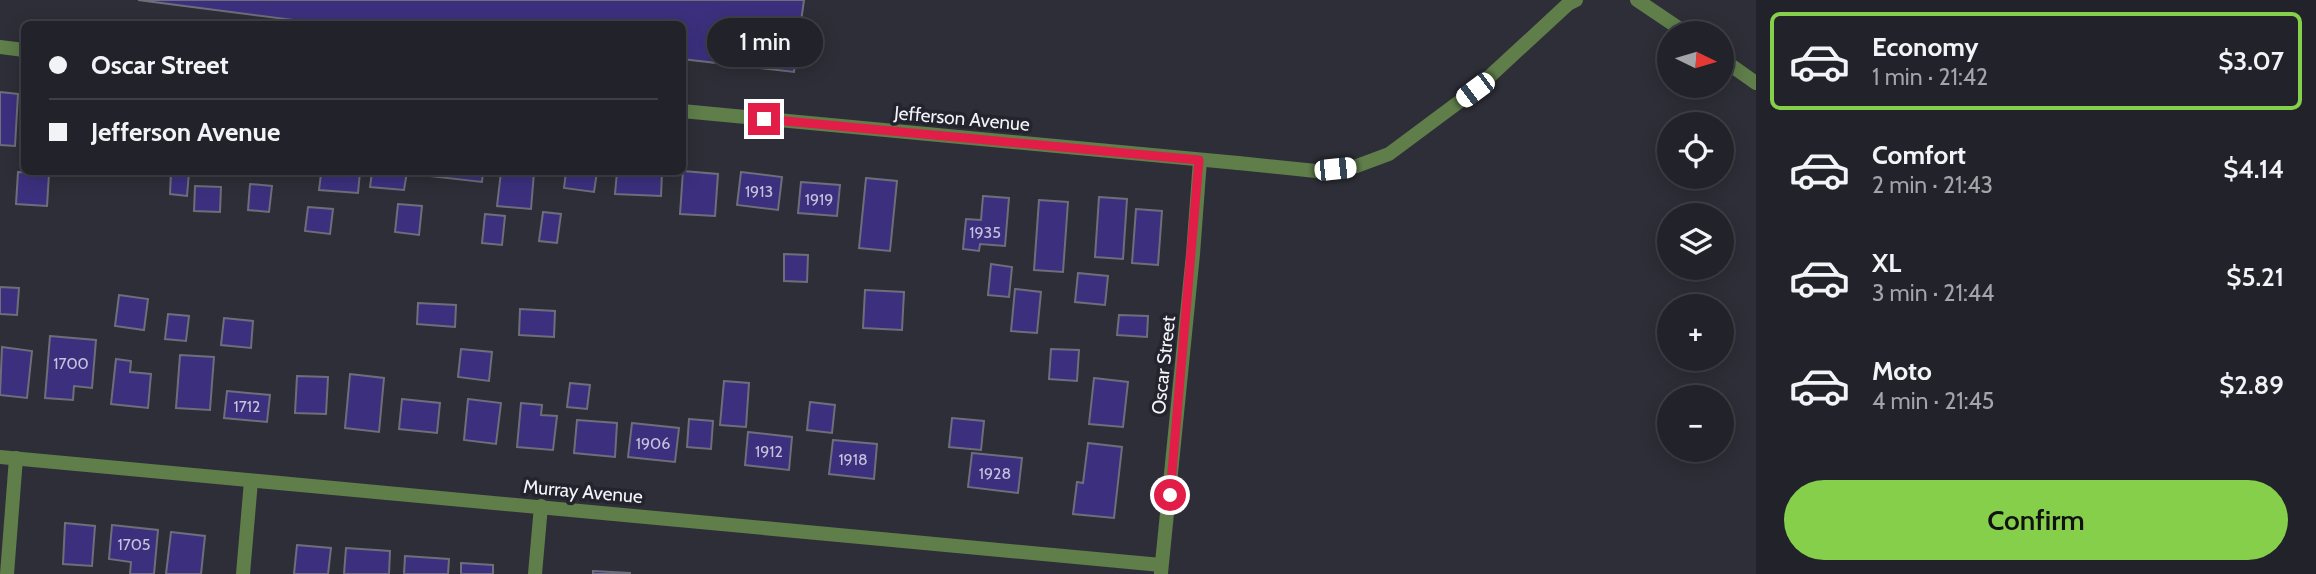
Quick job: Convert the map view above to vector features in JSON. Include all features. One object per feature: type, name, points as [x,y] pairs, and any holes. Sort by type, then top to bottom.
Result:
[{"type":"street","name":"Jefferson Avenue","points":[[686,111],[1316,171],[1354,167],[1389,154],[1475,90],[1568,4],[1576,0]]},
{"type":"street","points":[[1637,0],[1668,21]]},
{"type":"street","points":[[0,47],[21,50]]},
{"type":"street","points":[[1734,67],[1756,83]]},
{"type":"street","name":"Oscar Street","points":[[1161,570],[1193,254],[1199,160]]},
{"type":"street","name":"Murray Avenue","points":[[0,457],[541,506],[1161,570]]},
{"type":"street","points":[[6,574],[16,458]]},
{"type":"street","points":[[243,574],[251,481]]},
{"type":"street","points":[[535,574],[541,506]]},
{"type":"building","points":[[138,0],[804,0],[794,72],[686,59],[686,21],[302,21]]},
{"type":"building","points":[[0,92],[18,94],[15,146],[0,145]]},
{"type":"building","points":[[686,171],[718,174],[715,216],[680,214],[683,175],[686,175]]},
{"type":"building","points":[[18,172],[21,175],[49,175],[47,206],[16,204]]},
{"type":"building","points":[[741,172],[782,177],[778,210],[737,205]]},
{"type":"building","points":[[171,175],[189,175],[187,196],[170,194]]},
{"type":"building","points":[[321,175],[360,175],[358,193],[319,190]]},
{"type":"building","points":[[372,175],[406,175],[404,190],[370,187]]},
{"type":"building","points":[[429,175],[483,175],[482,182]]},
{"type":"building","points":[[501,175],[534,175],[531,209],[497,206]]},
{"type":"building","points":[[566,175],[597,175],[594,192],[564,188]]},
{"type":"building","points":[[617,175],[662,175],[661,196],[615,194]]},
{"type":"building","points":[[866,178],[897,181],[890,251],[859,248]]},
{"type":"building","points":[[801,182],[840,185],[837,216],[798,213]]},
{"type":"building","points":[[250,184],[272,186],[269,212],[248,210]]},
{"type":"building","points":[[195,186],[221,187],[220,212],[194,211]]},
{"type":"building","points":[[983,196],[1009,198],[1005,246],[980,244],[979,251],[963,249],[966,219],[981,220]]},
{"type":"building","points":[[1099,197],[1127,199],[1123,259],[1095,257]]},
{"type":"building","points":[[1039,200],[1068,202],[1063,272],[1034,270]]},
{"type":"building","points":[[398,204],[422,206],[419,235],[395,232]]},
{"type":"building","points":[[308,207],[333,209],[330,234],[305,231]]},
{"type":"building","points":[[1136,209],[1162,211],[1158,265],[1132,263]]},
{"type":"building","points":[[543,212],[561,214],[557,243],[539,241]]},
{"type":"building","points":[[485,214],[505,216],[502,245],[482,243]]},
{"type":"building","points":[[784,254],[808,255],[807,282],[784,281]]},
{"type":"building","points":[[991,264],[1012,267],[1009,297],[988,295]]},
{"type":"building","points":[[1078,273],[1108,276],[1105,305],[1075,302]]},
{"type":"building","points":[[0,287],[19,288],[17,315],[0,314]]},
{"type":"building","points":[[1015,289],[1041,292],[1037,333],[1011,331]]},
{"type":"building","points":[[865,290],[904,292],[902,330],[863,328]]},
{"type":"building","points":[[119,295],[148,299],[144,330],[115,326]]},
{"type":"building","points":[[418,303],[456,305],[455,327],[417,324]]},
{"type":"building","points":[[520,309],[555,311],[554,337],[519,335]]},
{"type":"building","points":[[168,314],[189,316],[186,341],[165,339]]},
{"type":"building","points":[[1119,315],[1148,316],[1147,337],[1117,335]]},
{"type":"building","points":[[224,318],[253,321],[251,348],[221,345]]},
{"type":"building","points":[[50,336],[96,340],[92,388],[74,386],[73,400],[45,398]]},
{"type":"building","points":[[2,347],[32,351],[27,398],[0,395]]},
{"type":"building","points":[[461,349],[492,352],[489,381],[458,377]]},
{"type":"building","points":[[1051,349],[1079,350],[1077,381],[1049,379]]},
{"type":"building","points":[[180,355],[214,357],[210,410],[176,408]]},
{"type":"building","points":[[116,359],[131,361],[130,372],[151,374],[148,408],[111,404]]},
{"type":"building","points":[[350,374],[384,378],[379,432],[345,428]]},
{"type":"building","points":[[297,376],[328,377],[326,414],[295,413]]},
{"type":"building","points":[[1094,378],[1128,382],[1123,427],[1089,424]]},
{"type":"building","points":[[724,381],[749,383],[746,427],[720,425]]},
{"type":"building","points":[[570,383],[590,385],[587,409],[567,407]]},
{"type":"building","points":[[227,391],[270,395],[267,422],[224,418]]},
{"type":"building","points":[[402,399],[440,403],[437,433],[399,429]]},
{"type":"building","points":[[468,399],[501,403],[496,444],[464,440]]},
{"type":"building","points":[[810,402],[835,405],[832,433],[807,430]]},
{"type":"building","points":[[521,403],[542,405],[541,415],[557,416],[553,450],[517,447]]},
{"type":"building","points":[[952,418],[984,421],[981,450],[949,447]]},
{"type":"building","points":[[689,419],[713,421],[711,449],[687,447]]},
{"type":"building","points":[[577,420],[617,423],[615,457],[574,453]]},
{"type":"building","points":[[632,423],[679,428],[675,462],[628,457]]},
{"type":"building","points":[[748,432],[792,437],[789,470],[745,465]]},
{"type":"building","points":[[833,440],[877,444],[874,479],[829,474]]},
{"type":"building","points":[[1088,443],[1122,447],[1114,518],[1073,514],[1077,482],[1083,483]]},
{"type":"building","points":[[972,453],[1022,458],[1018,493],[968,487]]},
{"type":"building","points":[[65,523],[95,526],[92,566],[63,564]]},
{"type":"building","points":[[112,525],[158,530],[154,574],[130,574],[131,562],[109,559]]},
{"type":"building","points":[[171,532],[205,536],[201,574],[166,574]]},
{"type":"building","points":[[297,545],[331,548],[328,574],[294,574]]},
{"type":"building","points":[[346,548],[390,551],[389,574],[344,574]]},
{"type":"building","points":[[405,556],[449,559],[448,574],[404,574]]},
{"type":"building","points":[[461,563],[493,565],[493,574],[461,574]]},
{"type":"building","points":[[593,571],[630,573],[630,574],[593,574]]},
{"type":"route","points":[[764,119],[1199,160],[1193,254],[1170,495]]}]
